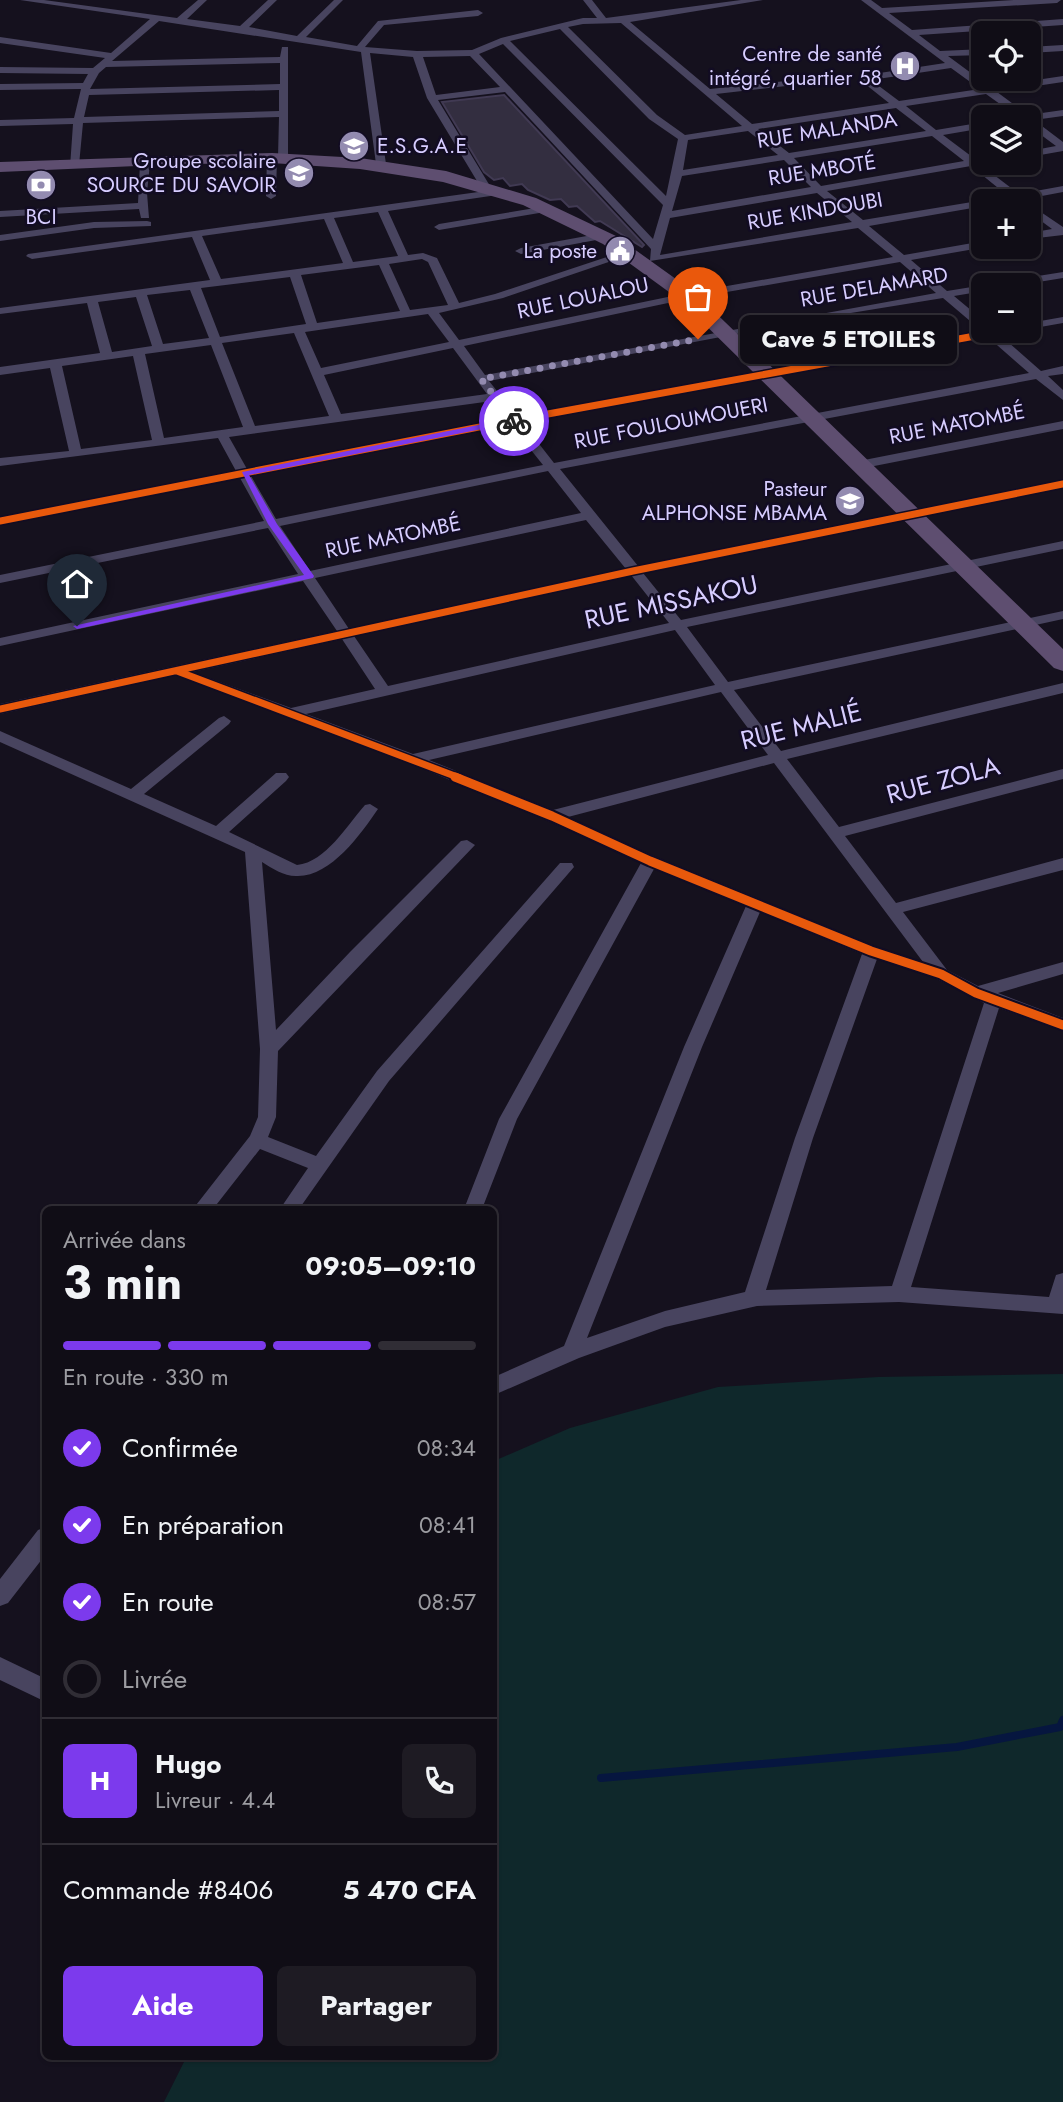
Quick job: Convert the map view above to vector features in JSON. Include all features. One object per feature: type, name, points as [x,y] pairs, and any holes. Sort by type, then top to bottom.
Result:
[{"type":"main road","points":[[0,167],[278,157],[381,164],[493,189],[547,209],[632,252],[653,258],[687,296],[810,418],[1063,663]]},
{"type":"street","points":[[24,0],[128,9],[158,17],[362,50],[417,54],[472,52],[504,40],[583,21],[623,20],[760,0]]},
{"type":"street","points":[[180,20],[203,0]]},
{"type":"street","points":[[242,29],[273,0]]},
{"type":"street","points":[[299,39],[339,0]]},
{"type":"street","points":[[587,0],[603,20]]},
{"type":"street","points":[[865,0],[971,77]]},
{"type":"street","points":[[880,11],[1057,0]]},
{"type":"street","points":[[1021,1],[1034,9]]},
{"type":"street","points":[[381,164],[362,50],[381,23],[478,13]]},
{"type":"street","points":[[1045,16],[1060,24]]},
{"type":"street","points":[[74,164],[85,89],[99,68],[158,17]]},
{"type":"street","points":[[623,20],[786,156],[820,190],[971,317]]},
{"type":"street","points":[[909,33],[1060,24]]},
{"type":"street","points":[[563,27],[653,117],[683,138],[976,91]]},
{"type":"street","points":[[271,196],[284,114],[285,36]]},
{"type":"street","points":[[0,40],[113,57]]},
{"type":"street","points":[[504,40],[668,210]]},
{"type":"street","points":[[1041,49],[1063,48]]},
{"type":"street","points":[[472,52],[560,148],[653,258]]},
{"type":"street","points":[[938,54],[971,53]]},
{"type":"street","points":[[32,256],[382,209],[493,189],[432,98],[417,54]]},
{"type":"street","points":[[0,70],[284,60]]},
{"type":"street","points":[[953,65],[863,78],[971,157]]},
{"type":"street","points":[[1041,82],[1063,79]]},
{"type":"street","points":[[708,92],[812,80]]},
{"type":"street","points":[[0,88],[283,87]]},
{"type":"street","points":[[432,98],[508,89]]},
{"type":"street","points":[[991,91],[1009,105]]},
{"type":"street","points":[[1041,117],[1063,113]]},
{"type":"street","points":[[0,123],[284,114]]},
{"type":"street","name":"RUE MALANDA","points":[[677,174],[971,127]]},
{"type":"street","points":[[1041,130],[1063,148]]},
{"type":"street","points":[[653,258],[677,174],[683,138]]},
{"type":"street","points":[[1041,152],[1063,148]]},
{"type":"street","points":[[145,163],[142,206],[153,239]]},
{"type":"street","name":"RUE MBOTÉ","points":[[668,210],[820,190],[971,163]]},
{"type":"street","points":[[992,175],[1008,189]]},
{"type":"street","points":[[1041,195],[1063,189]]},
{"type":"street","name":"RUE KINDOUBI","points":[[653,258],[971,205]]},
{"type":"street","points":[[0,214],[142,206]]},
{"type":"street","points":[[382,209],[404,257]]},
{"type":"street","points":[[439,227],[547,209]]},
{"type":"street","points":[[1041,215],[1063,231]]},
{"type":"street","points":[[328,216],[349,265]]},
{"type":"street","points":[[0,238],[94,225],[147,224]]},
{"type":"street","points":[[1041,234],[1063,231]]},
{"type":"street","points":[[195,232],[217,283]]},
{"type":"street","points":[[521,251],[603,236]]},
{"type":"street","name":"RUE LOUALOU","points":[[316,373],[687,296],[971,246]]},
{"type":"street","points":[[0,371],[455,307],[632,252]]},
{"type":"street","points":[[0,311],[423,256],[433,260],[455,307]]},
{"type":"street","points":[[382,260],[407,315]]},
{"type":"street","points":[[294,272],[313,327]]},
{"type":"street","points":[[1041,279],[1063,275]]},
{"type":"street","points":[[194,286],[251,431]]},
{"type":"street","name":"RUE DELAMARD","points":[[481,379],[971,290]]},
{"type":"street","points":[[140,292],[159,349]]},
{"type":"street","points":[[92,299],[107,356]]},
{"type":"street","points":[[432,311],[495,397],[678,625],[941,974]]},
{"type":"street","points":[[1041,325],[1063,320]]},
{"type":"street","points":[[298,330],[337,420]]},
{"type":"street","points":[[0,521],[971,333]]},
{"type":"street","points":[[1002,343],[1063,396]]},
{"type":"street","points":[[138,351],[159,442]]},
{"type":"street","points":[[55,363],[76,454]]},
{"type":"street","name":"RUE FOULOUMOUERI","points":[[0,579],[551,467],[1063,370]]},
{"type":"street","points":[[0,462],[337,420],[495,397]]},
{"type":"street","name":"RUE MATOMBÉ","points":[[859,466],[1063,425]]},
{"type":"street","points":[[222,435],[272,524],[310,576],[384,691]]},
{"type":"street","points":[[0,709],[633,571],[1063,484]]},
{"type":"street","name":"RUE MATOMBÉ","points":[[0,642],[589,515]]},
{"type":"street","name":"RUE MISSAKOU","points":[[291,712],[678,625],[1063,545]]},
{"type":"street","points":[[412,760],[725,687],[1063,615]]},
{"type":"street","points":[[177,671],[412,760],[552,816],[650,861],[872,951],[941,974],[985,996],[1063,1025]]},
{"type":"street","name":"RUE MALIÉ","points":[[552,816],[777,757],[1063,688]]},
{"type":"street","points":[[132,796],[223,722]]},
{"type":"street","points":[[0,736],[253,849],[288,869],[305,871],[322,863],[370,809]]},
{"type":"street","name":"RUE ZOLA","points":[[836,833],[1063,774]]},
{"type":"street","points":[[217,834],[281,777]]},
{"type":"street","points":[[269,1049],[467,845]]},
{"type":"street","points":[[204,1206],[257,1140],[267,1117],[269,1049],[253,849]]},
{"type":"street","points":[[474,1206],[508,1119],[650,861]]},
{"type":"street","points":[[894,909],[1063,864]]},
{"type":"street","points":[[291,1206],[383,1076],[566,867]]},
{"type":"street","points":[[572,1352],[693,1047],[756,902]]},
{"type":"street","points":[[753,1299],[804,1138],[872,951]]},
{"type":"street","points":[[985,996],[1063,968]]},
{"type":"street","points":[[899,1294],[985,996]]},
{"type":"street","points":[[257,1140],[320,1166]]},
{"type":"street","points":[[497,1385],[572,1352],[665,1319],[753,1299],[899,1294],[1060,1306],[1063,1281]]},
{"type":"street","points":[[0,1596],[42,1542]]},
{"type":"street","points":[[0,1668],[42,1689]]},
{"type":"green space","points":[[1063,1374],[1063,2102],[164,2102],[185,2060],[497,2060],[497,1460],[570,1428],[718,1387],[878,1377]]},
{"type":"building","points":[[504,95],[644,245],[642,247],[600,221],[595,222],[577,206],[569,207],[561,199],[550,200],[528,190],[522,184],[510,186],[503,178],[494,180],[484,172],[442,102]]},
{"type":"waterway","points":[[601,1778],[957,1747],[1060,1727],[1063,1720]]},
{"type":"cycle path","points":[[0,521],[515,420],[971,337]]},
{"type":"cycle path","points":[[0,709],[633,571],[1063,484]]},
{"type":"cycle path","points":[[177,671],[412,759],[552,816],[650,861],[871,951],[941,974],[976,993],[1063,1025]]},
{"type":"way so far","points":[[514,421],[481,379],[698,339]]},
{"type":"place","name":"Centre de santé intégré, quartier 58","points":[[905,66]]},
{"type":"place","name":"E.S.G.A.E","points":[[354,146]]},
{"type":"place","name":"Groupe scolaire SOURCE DU SAVOIR","points":[[299,173]]},
{"type":"place","name":"BCI","points":[[41,185]]},
{"type":"place","name":"La poste","points":[[620,251]]},
{"type":"place","name":"Cave 5 ETOILES","points":[[698,339]]},
{"type":"place","name":"Pasteur ALPHONSE MBAMA","points":[[850,501]]},
{"type":"route","points":[[77,626],[310,576],[272,524],[244,474],[514,421]]}]
